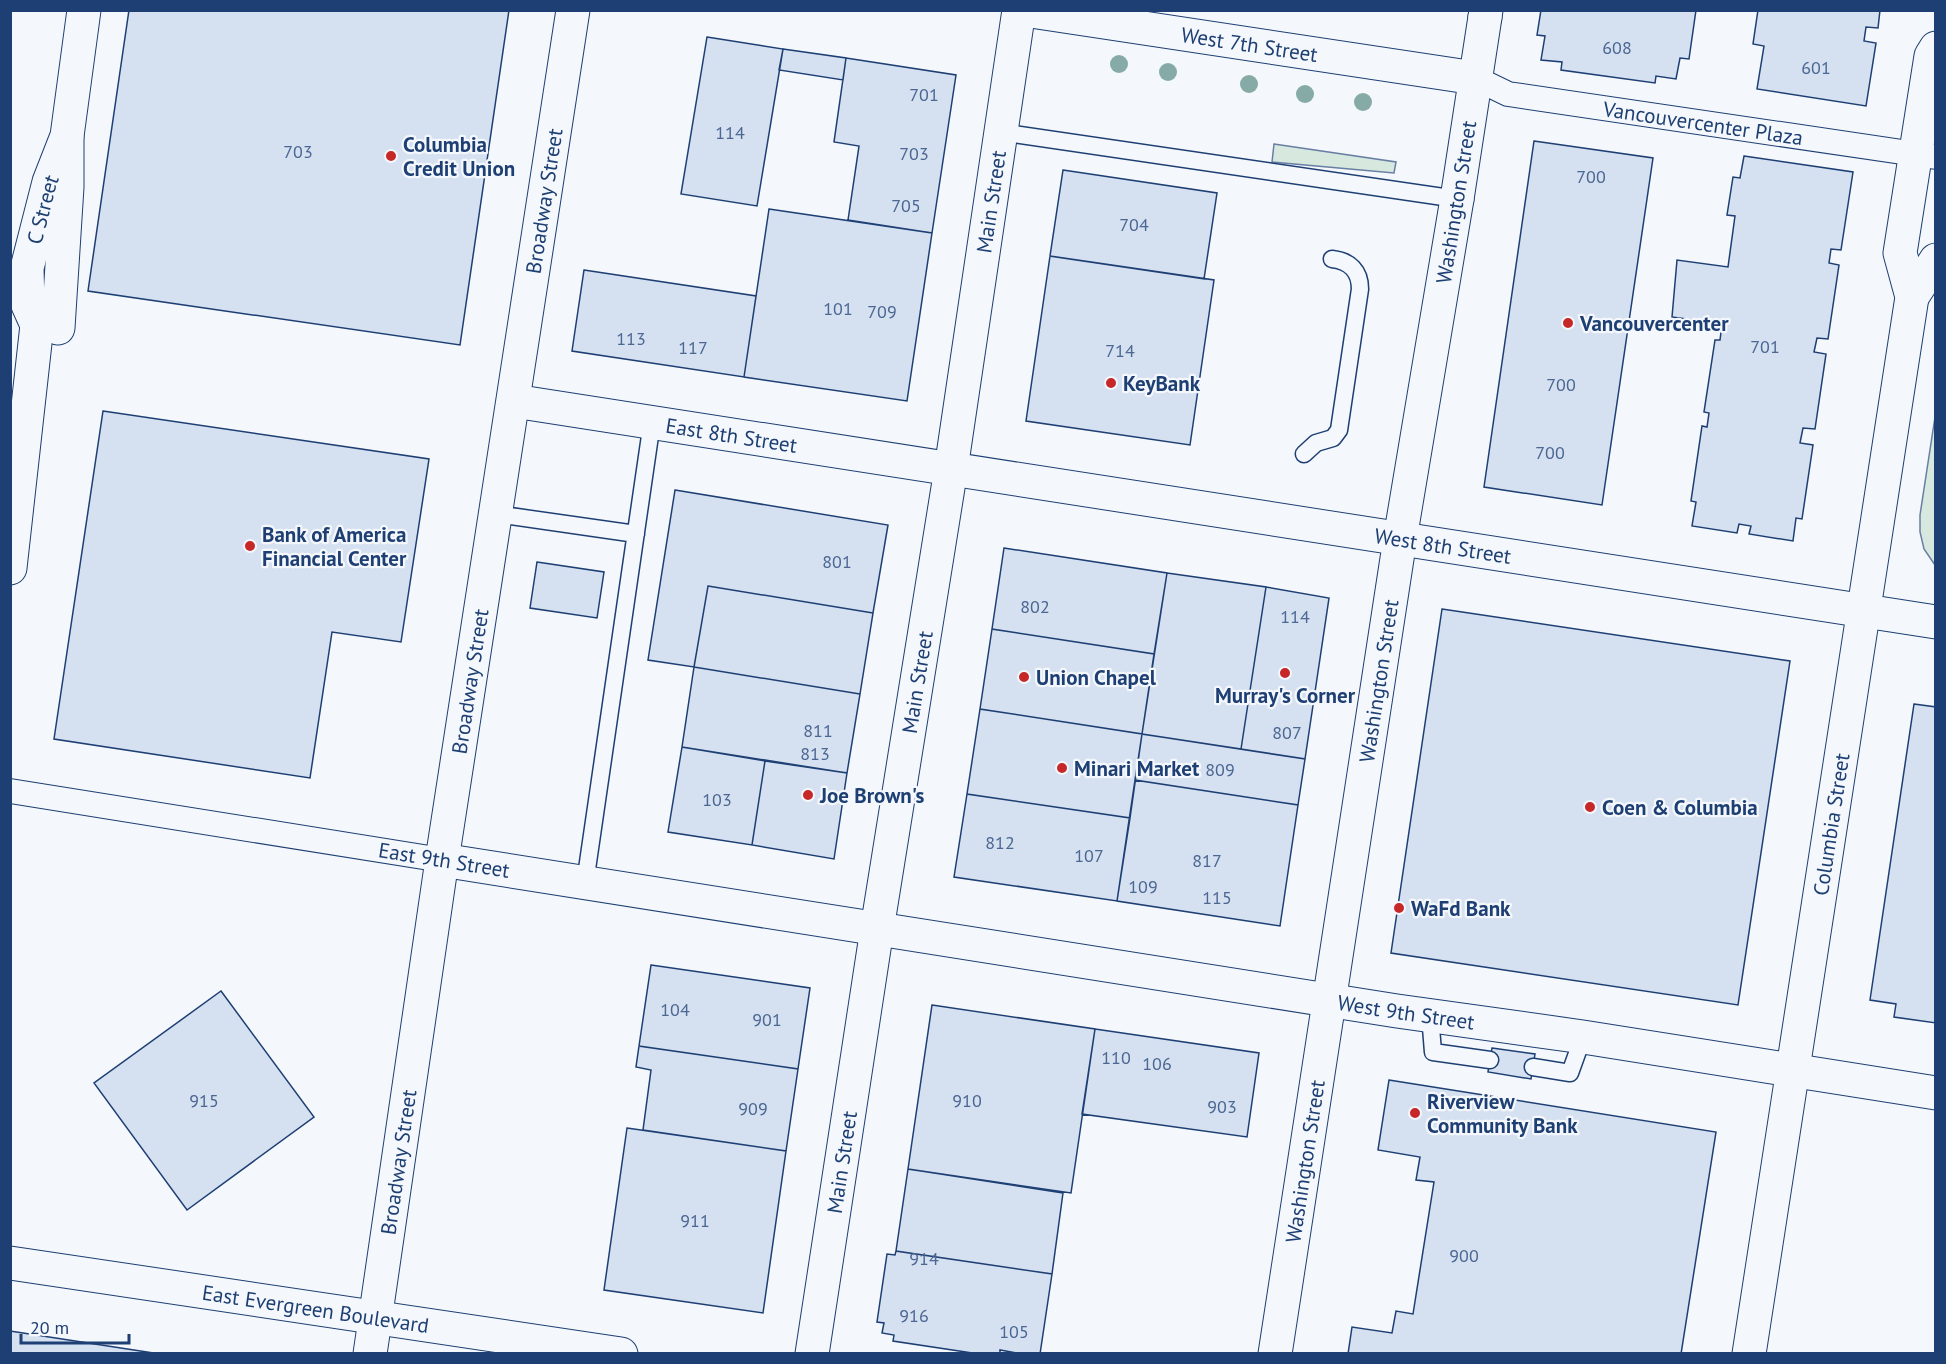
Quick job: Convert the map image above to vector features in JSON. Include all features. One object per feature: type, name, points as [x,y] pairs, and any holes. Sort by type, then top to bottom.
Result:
[{"type":"street","name":"C Street","points":[[10,568],[14,508],[48,326],[28,305],[27,268],[49,182],[67,136],[84,10]]},
{"type":"street","name":"Broadway Street","points":[[370,1353],[442,860],[573,10]]},
{"type":"street","name":"Main Street","points":[[812,1353],[951,469],[1019,10]]},
{"type":"street","name":"West 7th Street","points":[[1024,10],[1475,78]]},
{"type":"street","name":"Washington Street","points":[[1275,1353],[1400,539],[1486,14]]},
{"type":"street","name":"Columbia Street","points":[[1912,297],[1900,253],[1926,156],[1931,56],[1935,48]]},
{"type":"street","name":"Vancouvercenter Plaza","points":[[1475,78],[1508,94],[1926,156]]},
{"type":"street","name":"Columbia Street","points":[[1749,1353],[1912,297],[1935,260]]},
{"type":"street","name":"East 8th Street","points":[[514,401],[951,469]]},
{"type":"street","name":"West 8th Street","points":[[951,469],[1935,622]]},
{"type":"street","name":"East 9th Street","points":[[10,791],[877,929]]},
{"type":"street","name":"West 9th Street","points":[[877,929],[1935,1093]]},
{"type":"street","name":"East Evergreen Boulevard","points":[[10,1263],[621,1353]]},
{"type":"lane","points":[[1000,132],[1457,200]]},
{"type":"lane","points":[[1304,454],[1316,443],[1333,438],[1339,430],[1360,289],[1360,281],[1353,267],[1340,260],[1332,259]]},
{"type":"lane","points":[[585,883],[652,422]]},
{"type":"lane","points":[[496,514],[636,534]]},
{"type":"lane","points":[[1430,1015],[1433,1052],[1490,1060]]},
{"type":"lane","points":[[1533,1067],[1570,1073],[1583,1037]]},
{"type":"shaded area","points":[[1274,144],[1396,162],[1394,173],[1272,162]]},
{"type":"shaded area","points":[[1935,417],[1935,565],[1924,549],[1920,532],[1920,515]]},
{"type":"building","points":[[129,10],[509,10],[460,345],[88,291]]},
{"type":"building","points":[[1541,10],[1696,10],[1689,59],[1680,58],[1676,79],[1656,76],[1655,83],[1561,70],[1562,62],[1541,60],[1545,36],[1537,35]]},
{"type":"building","points":[[1758,10],[1880,10],[1878,28],[1866,27],[1864,41],[1876,43],[1866,106],[1757,89],[1764,46],[1753,44]]},
{"type":"building","points":[[707,37],[783,49],[757,206],[681,194]]},
{"type":"building","points":[[783,49],[846,58],[843,80],[779,70]]},
{"type":"building","points":[[846,58],[956,75],[932,233],[848,220],[859,146],[834,142]]},
{"type":"building","name":"Vancouvercenter","points":[[1534,141],[1653,158],[1602,505],[1484,487]]},
{"type":"building","points":[[1744,156],[1853,172],[1841,250],[1831,249],[1829,263],[1839,265],[1828,339],[1817,338],[1814,352],[1826,354],[1815,429],[1803,428],[1800,443],[1813,445],[1802,519],[1796,518],[1793,541],[1749,534],[1751,526],[1739,524],[1737,533],[1692,526],[1696,502],[1691,501],[1702,426],[1707,427],[1709,413],[1704,412],[1715,340],[1720,340],[1722,324],[1672,317],[1677,260],[1728,267],[1735,216],[1727,215],[1733,177],[1740,178]]},
{"type":"building","points":[[1063,170],[1217,193],[1204,279],[1050,256]]},
{"type":"building","points":[[769,209],[932,233],[907,401],[744,377]]},
{"type":"building","points":[[1050,256],[1214,280],[1190,445],[1026,421]]},
{"type":"building","points":[[584,270],[756,296],[744,377],[572,351]]},
{"type":"building","name":"Bank of America Financial Center","points":[[103,411],[429,459],[401,642],[332,632],[310,778],[54,739]]},
{"type":"building","points":[[675,490],[888,525],[873,613],[708,586],[694,667],[648,660]]},
{"type":"building","points":[[1004,548],[1167,573],[1154,654],[992,629]]},
{"type":"building","points":[[537,562],[604,572],[597,618],[530,608]]},
{"type":"building","points":[[1167,573],[1266,587],[1241,749],[1142,734]]},
{"type":"building","points":[[708,586],[873,613],[860,694],[694,667]]},
{"type":"building","name":"Murray's Corner","points":[[1266,587],[1329,598],[1305,759],[1241,749]]},
{"type":"building","name":"Coen & Columbia","points":[[1442,609],[1790,661],[1738,1005],[1391,953]]},
{"type":"building","points":[[992,629],[1154,654],[1142,734],[980,709]]},
{"type":"building","points":[[694,667],[860,694],[847,773],[682,747]]},
{"type":"building","points":[[1914,704],[1936,707],[1936,1023],[1894,1017],[1896,1004],[1870,1000]]},
{"type":"building","points":[[980,709],[1142,734],[1130,818],[967,794]]},
{"type":"building","points":[[1142,734],[1305,759],[1298,805],[1135,780]]},
{"type":"building","points":[[682,747],[765,761],[752,845],[668,832]]},
{"type":"building","points":[[765,761],[847,773],[834,859],[752,845]]},
{"type":"building","points":[[1135,780],[1298,805],[1280,926],[1117,901]]},
{"type":"building","points":[[967,794],[1130,818],[1117,901],[954,877]]},
{"type":"building","points":[[651,965],[810,988],[798,1069],[639,1046]]},
{"type":"building","points":[[221,991],[314,1117],[187,1210],[94,1083]]},
{"type":"building","points":[[932,1005],[1095,1029],[1071,1193],[908,1169]]},
{"type":"building","points":[[1095,1029],[1259,1053],[1247,1137],[1082,1114]]},
{"type":"building","points":[[639,1046],[798,1069],[786,1151],[643,1130],[651,1070],[636,1067]]},
{"type":"building","points":[[1492,1048],[1535,1054],[1531,1079],[1488,1072]]},
{"type":"building","points":[[1389,1080],[1716,1132],[1681,1354],[1348,1354],[1352,1327],[1392,1333],[1396,1311],[1413,1314],[1434,1182],[1416,1180],[1420,1157],[1378,1150]]},
{"type":"building","points":[[627,1128],[786,1151],[763,1313],[604,1290]]},
{"type":"building","points":[[908,1169],[1063,1193],[1052,1274],[896,1251]]},
{"type":"building","points":[[896,1251],[1052,1274],[1040,1354],[1000,1350],[1000,1354],[979,1354],[893,1341],[894,1335],[882,1333],[884,1323],[877,1322],[887,1254],[895,1255]]},
{"type":"building","points":[[10,1331],[160,1354],[10,1354]]},
{"type":"place","name":"Columbia Credit Union","points":[[391,156]]},
{"type":"place","name":"Vancouvercenter","points":[[1568,323]]},
{"type":"place","name":"KeyBank","points":[[1111,383]]},
{"type":"place","name":"Bank of America Financial Center","points":[[250,546]]},
{"type":"place","name":"Murray's Corner","points":[[1285,673]]},
{"type":"place","name":"Union Chapel","points":[[1024,677]]},
{"type":"place","name":"Minari Market","points":[[1062,768]]},
{"type":"place","name":"Joe Brown's","points":[[808,795]]},
{"type":"place","name":"Coen & Columbia","points":[[1590,807]]},
{"type":"place","name":"WaFd Bank","points":[[1399,908]]},
{"type":"place","name":"Riverview Community Bank","points":[[1415,1113]]}]
